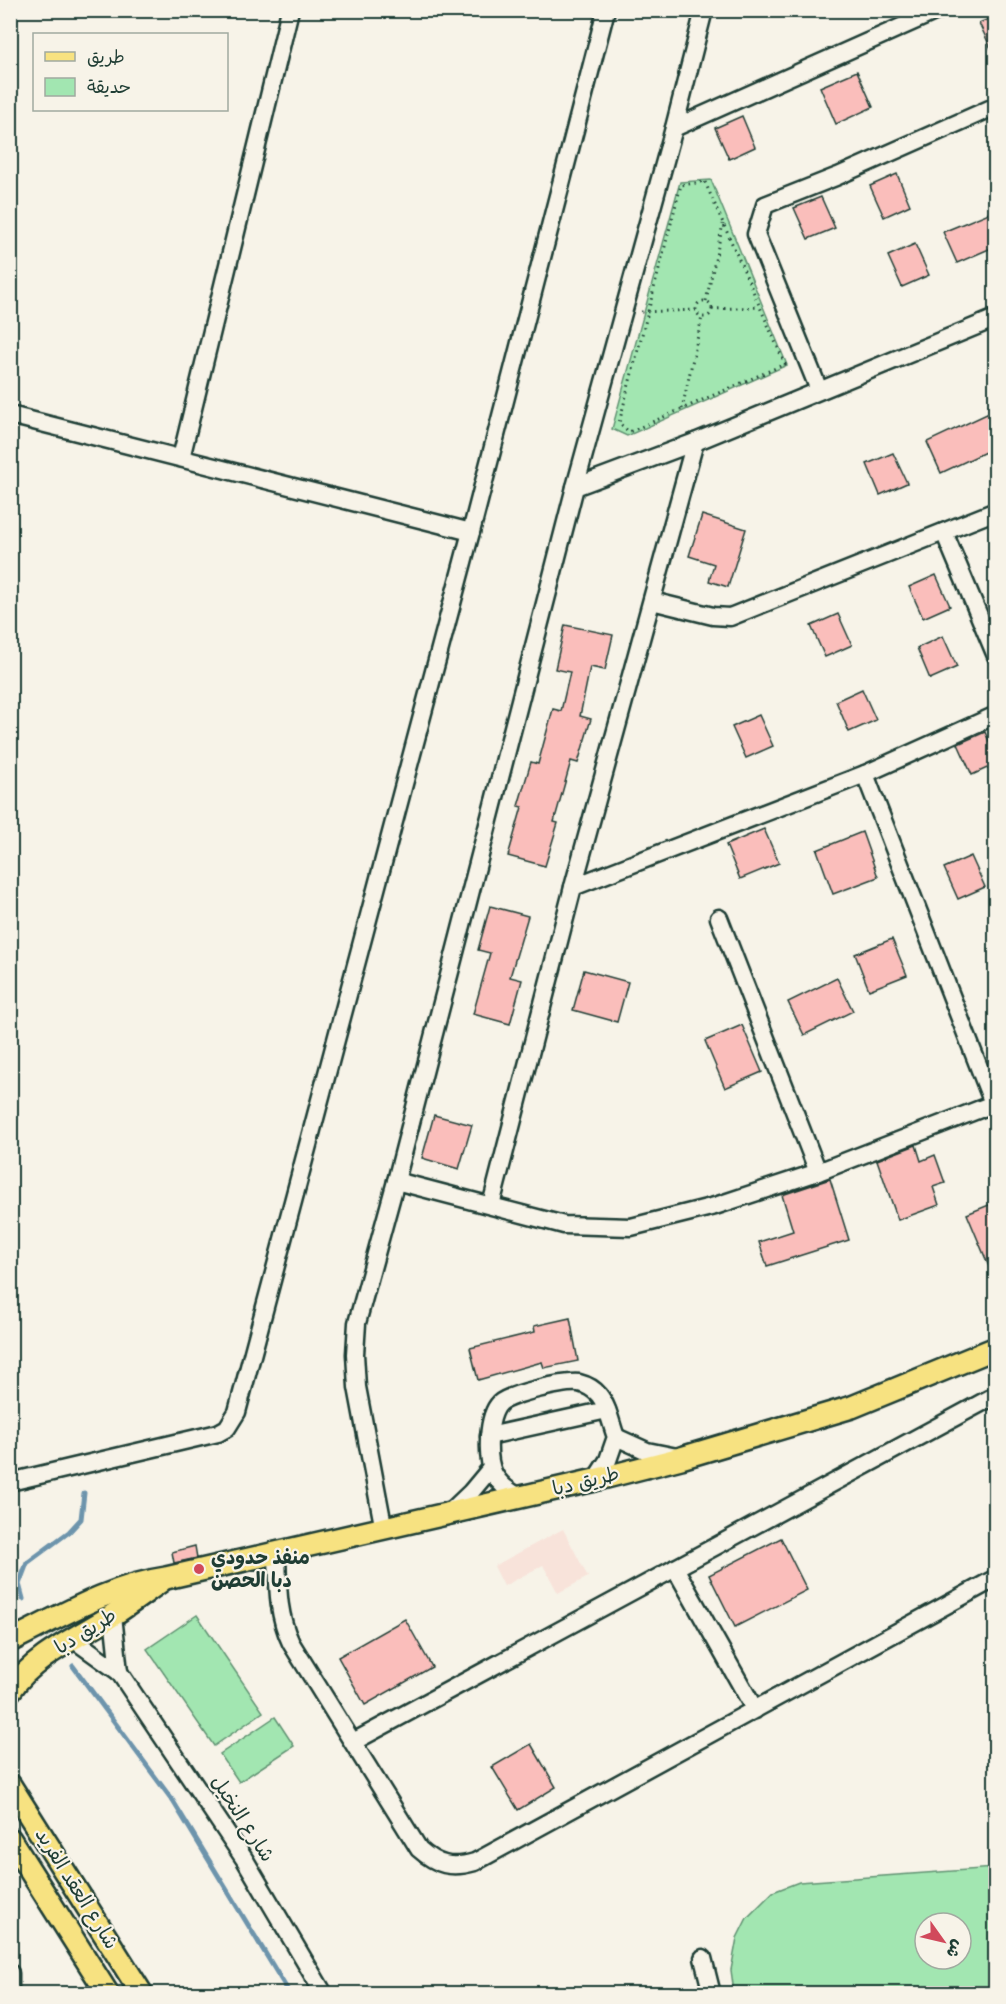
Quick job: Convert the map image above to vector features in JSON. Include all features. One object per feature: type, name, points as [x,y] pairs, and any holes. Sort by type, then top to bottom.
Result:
[{"type":"main road","name":"طريق دبا","points":[[10,1641],[103,1595],[141,1582],[384,1530],[681,1458],[852,1407],[994,1351]]},
{"type":"main road","name":"طريق دبا","points":[[10,1691],[30,1669],[166,1578]]},
{"type":"main road","points":[[103,1595],[113,1615]]},
{"type":"main road","name":"شارع العقد الفريد","points":[[10,1785],[142,1994]]},
{"type":"main road","name":"شارع العقد الفريد","points":[[10,1839],[108,1994]]},
{"type":"street","points":[[181,459],[290,10]]},
{"type":"street","points":[[10,1482],[218,1432],[227,1428],[237,1412],[471,532],[606,10]]},
{"type":"street","points":[[384,1530],[357,1387],[355,1354],[357,1323],[576,487],[674,129],[704,10]]},
{"type":"street","points":[[674,129],[939,10]]},
{"type":"street","points":[[819,390],[756,234],[765,205],[838,176],[996,106]]},
{"type":"street","points":[[576,487],[695,442],[996,318]]},
{"type":"street","points":[[10,415],[471,532]]},
{"type":"street","points":[[491,1205],[573,887],[695,442]]},
{"type":"street","points":[[652,601],[713,616],[730,617],[996,511]]},
{"type":"street","points":[[945,532],[996,656]]},
{"type":"street","points":[[573,887],[865,774],[996,715]]},
{"type":"street","points":[[396,1181],[564,1225],[631,1227],[715,1206],[818,1172],[994,1107],[865,774]]},
{"type":"street","points":[[719,918],[818,1172]]},
{"type":"street","points":[[521,1497],[506,1489],[491,1468],[490,1422],[495,1409],[511,1396],[579,1383],[594,1390],[600,1396],[616,1437],[608,1460],[595,1480]]},
{"type":"street","points":[[353,1742],[996,1395]]},
{"type":"street","points":[[489,1436],[607,1410]]},
{"type":"street","points":[[616,1437],[647,1451],[681,1458]]},
{"type":"street","points":[[449,1513],[491,1468]]},
{"type":"street","points":[[277,1552],[280,1612],[284,1629],[419,1849],[430,1859],[446,1865],[460,1866],[475,1862],[996,1578]]},
{"type":"street","points":[[675,1568],[755,1710]]},
{"type":"street","name":"شارع النخيل","points":[[113,1615],[119,1672]]},
{"type":"street","name":"شارع النخيل","points":[[72,1639],[119,1672],[245,1860],[324,1994]]},
{"type":"street","points":[[703,1958],[712,1994]]},
{"type":"street","points":[[10,1973],[10,1988]]},
{"type":"path","points":[[705,182],[723,223],[785,364],[629,432],[619,423],[681,185],[705,182]]},
{"type":"path","points":[[706,301],[723,223]]},
{"type":"path","points":[[706,301],[712,309]]},
{"type":"path","points":[[696,310],[697,304],[706,301]]},
{"type":"path","points":[[712,309],[760,307]]},
{"type":"path","points":[[702,317],[709,315],[712,309]]},
{"type":"path","points":[[624,313],[696,310]]},
{"type":"path","points":[[696,310],[702,317]]},
{"type":"path","points":[[682,409],[702,317]]},
{"type":"shaded area","points":[[563,1529],[588,1577],[558,1593],[543,1565],[504,1586],[494,1566]]},
{"type":"green space","points":[[711,180],[787,365],[627,436],[612,429],[680,182]]},
{"type":"green space","points":[[197,1615],[263,1712],[214,1746],[147,1649]]},
{"type":"green space","points":[[275,1717],[294,1746],[239,1782],[220,1754]]},
{"type":"green space","points":[[995,1868],[995,1993],[734,1992],[731,1970],[737,1938],[747,1918],[773,1892],[799,1882]]},
{"type":"building","points":[[996,16],[996,59],[979,23]]},
{"type":"building","points":[[857,71],[873,107],[836,124],[820,87]]},
{"type":"building","points":[[742,116],[755,147],[729,159],[715,128]]},
{"type":"building","points":[[897,174],[910,205],[884,217],[870,186]]},
{"type":"building","points":[[821,197],[835,228],[808,239],[794,208]]},
{"type":"building","points":[[996,210],[996,246],[957,263],[943,232]]},
{"type":"building","points":[[915,244],[929,275],[902,287],[888,256]]},
{"type":"building","points":[[989,413],[996,429],[996,447],[941,473],[927,442]]},
{"type":"building","points":[[893,453],[907,483],[880,495],[867,464]]},
{"type":"building","points":[[702,515],[746,529],[728,587],[709,581],[714,564],[689,556]]},
{"type":"building","points":[[936,575],[950,606],[923,618],[909,587]]},
{"type":"building","points":[[838,614],[852,645],[825,657],[811,626]]},
{"type":"building","points":[[565,625],[613,635],[605,670],[590,667],[580,716],[591,719],[578,763],[571,761],[554,822],[558,823],[545,866],[508,856],[522,807],[518,806],[531,762],[538,764],[553,709],[561,711],[570,672],[555,669]]},
{"type":"building","points":[[943,636],[957,667],[930,679],[917,648]]},
{"type":"building","points":[[862,689],[876,720],[849,732],[836,701]]},
{"type":"building","points":[[759,715],[773,746],[746,758],[732,727]]},
{"type":"building","points":[[985,732],[996,757],[996,764],[972,775],[958,744]]},
{"type":"building","points":[[764,829],[779,863],[740,879],[726,845]]},
{"type":"building","points":[[862,832],[878,877],[833,894],[817,850]]},
{"type":"building","points":[[971,856],[985,887],[958,899],[944,868]]},
{"type":"building","points":[[490,906],[528,916],[510,977],[522,980],[510,1024],[473,1014],[490,953],[478,950]]},
{"type":"building","points":[[892,939],[907,975],[869,990],[855,954]]},
{"type":"building","points":[[584,970],[628,982],[617,1022],[573,1010]]},
{"type":"building","points":[[837,978],[853,1011],[804,1035],[788,1002]]},
{"type":"building","points":[[742,1025],[762,1072],[725,1088],[705,1041]]},
{"type":"building","points":[[434,1115],[472,1125],[459,1169],[422,1158]]},
{"type":"building","points":[[916,1145],[921,1161],[935,1155],[945,1183],[933,1187],[939,1205],[898,1220],[877,1160]]},
{"type":"building","points":[[830,1179],[849,1240],[767,1266],[759,1242],[793,1231],[782,1195]]},
{"type":"building","points":[[996,1202],[996,1281],[995,1281],[967,1214]]},
{"type":"building","points":[[570,1318],[578,1361],[544,1368],[542,1362],[478,1380],[470,1348],[535,1332],[534,1326]]},
{"type":"building","points":[[781,1538],[807,1590],[735,1627],[709,1575]]},
{"type":"building","points":[[195,1546],[197,1558],[174,1563],[172,1552]]},
{"type":"building","points":[[405,1619],[432,1667],[365,1705],[338,1657]]},
{"type":"building","points":[[531,1744],[556,1787],[518,1810],[492,1767]]},
{"type":"waterway","points":[[23,1599],[19,1584],[27,1563],[69,1532],[81,1519],[84,1493]]},
{"type":"waterway","points":[[73,1666],[173,1801],[290,1994]]},
{"type":"place","name":"منفذ حدودي دبا الحصن","points":[[199,1569]]}]
